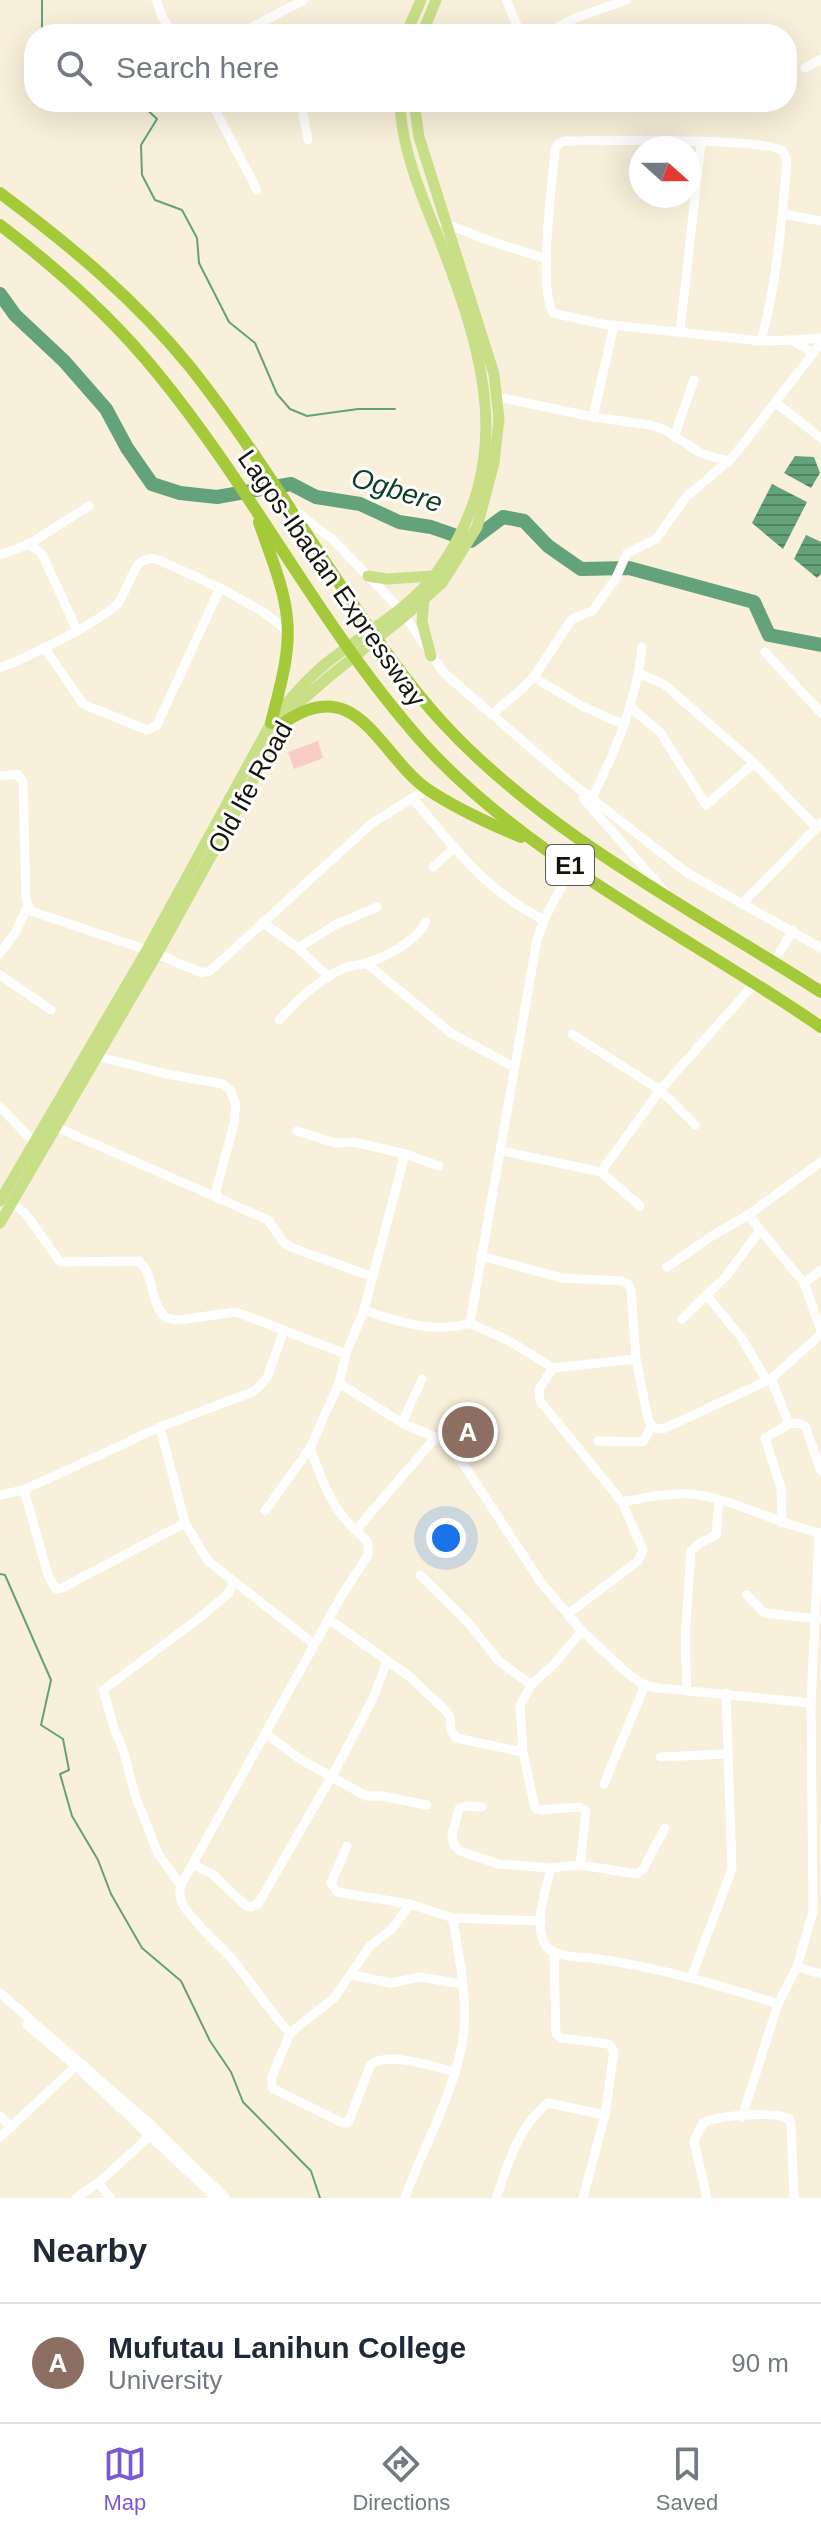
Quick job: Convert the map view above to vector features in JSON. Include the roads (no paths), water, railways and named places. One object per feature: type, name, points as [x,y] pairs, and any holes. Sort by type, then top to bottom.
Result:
[{"type":"highway","name":"Lagos-Ibadan Expressway","points":[[0,193],[94,267],[160,333],[199,380],[383,648],[442,723],[487,767],[564,826],[821,992]]},
{"type":"highway","name":"Lagos-Ibadan Expressway","points":[[0,225],[58,271],[127,338],[189,413],[356,659],[391,705],[449,770],[491,807],[572,867],[821,1027]]},
{"type":"highway","points":[[252,504],[286,610],[288,634],[278,722]]},
{"type":"highway","points":[[278,722],[307,708],[345,710],[360,717],[405,769],[427,789],[543,846]]},
{"type":"main road","points":[[410,24],[421,0]]},
{"type":"main road","points":[[426,24],[436,0]]},
{"type":"main road","name":"Old Ife Road","points":[[402,112],[406,141],[427,208],[471,325],[485,390],[483,461],[472,525]]},
{"type":"main road","name":"Old Ife Road","points":[[0,1223],[4,1197],[152,952],[293,695],[323,666],[424,599],[442,583],[472,525],[494,463],[498,397],[480,325],[444,223],[419,137],[415,112]]},
{"type":"main road","points":[[427,208],[439,204]]},
{"type":"main road","name":"Old Ife Road","points":[[402,612],[458,552]]},
{"type":"main road","points":[[368,576],[387,579],[434,576]]},
{"type":"main road","points":[[424,599],[422,622],[431,656]]},
{"type":"main road","name":"Old Ife Road","points":[[4,1197],[56,1127],[138,975]]},
{"type":"street","points":[[156,0],[168,24]]},
{"type":"street","points":[[258,24],[304,0]]},
{"type":"street","points":[[506,0],[517,24]]},
{"type":"street","points":[[563,24],[626,0]]},
{"type":"street","points":[[805,68],[821,59]]},
{"type":"street","points":[[216,112],[257,190]]},
{"type":"street","points":[[303,112],[308,140]]},
{"type":"street","points":[[629,142],[564,141],[555,150],[547,259],[549,305],[553,313],[560,317],[614,325],[761,341],[821,341]]},
{"type":"street","points":[[701,143],[769,145],[783,151],[787,160],[783,214],[761,341]]},
{"type":"street","points":[[680,331],[695,208]]},
{"type":"street","points":[[783,214],[821,221]]},
{"type":"street","points":[[444,223],[547,259]]},
{"type":"street","points":[[593,417],[614,325]]},
{"type":"street","points":[[792,340],[813,353]]},
{"type":"street","points":[[491,715],[533,677],[572,619],[592,611],[618,573],[627,553],[656,539],[686,497],[729,461],[821,341]]},
{"type":"street","points":[[674,437],[694,380]]},
{"type":"street","points":[[498,397],[593,417],[650,425],[710,457],[729,461]]},
{"type":"street","points":[[776,403],[821,438]]},
{"type":"street","points":[[704,481],[710,457]]},
{"type":"street","points":[[285,503],[332,539],[402,612],[444,673],[568,780],[686,872],[821,948]]},
{"type":"street","points":[[0,555],[29,544],[89,506]]},
{"type":"street","points":[[29,544],[42,554],[77,630]]},
{"type":"street","points":[[0,668],[77,630],[113,608],[142,559],[147,557],[220,588],[277,622],[288,634]]},
{"type":"street","points":[[44,647],[83,704],[147,730],[152,729],[157,725],[220,588]]},
{"type":"street","points":[[592,798],[617,748],[631,708],[642,647]]},
{"type":"street","points":[[765,652],[821,713]]},
{"type":"street","points":[[639,673],[665,685],[754,763],[818,825],[743,903]]},
{"type":"street","points":[[533,677],[582,706],[624,725]]},
{"type":"street","points":[[631,708],[660,732],[706,805],[754,763]]},
{"type":"street","points":[[0,776],[17,774],[23,782],[28,906],[15,933],[0,953]]},
{"type":"street","points":[[568,780],[667,895]]},
{"type":"street","points":[[28,906],[38,915],[103,934],[202,973],[210,971],[241,946],[262,922],[371,824],[427,789]]},
{"type":"street","points":[[412,798],[453,849],[508,901],[544,920]]},
{"type":"street","points":[[433,867],[453,849]]},
{"type":"street","points":[[470,1323],[537,940],[572,867]]},
{"type":"street","points":[[298,948],[335,925],[377,907]]},
{"type":"street","points":[[262,922],[298,948],[329,977]]},
{"type":"street","points":[[279,1020],[306,993],[329,977],[345,967],[366,963],[419,935],[426,922]]},
{"type":"street","points":[[774,962],[793,930]]},
{"type":"street","points":[[366,963],[451,1033],[514,1067]]},
{"type":"street","points":[[0,975],[51,1010]]},
{"type":"street","points":[[601,1172],[660,1090],[754,984]]},
{"type":"street","points":[[572,1034],[660,1090],[695,1125]]},
{"type":"street","points":[[96,1056],[223,1084],[230,1090],[236,1104],[234,1124],[220,1173],[218,1198]]},
{"type":"street","points":[[0,1107],[35,1143]]},
{"type":"street","points":[[56,1127],[268,1220],[284,1243],[293,1248],[373,1277]]},
{"type":"street","points":[[297,1131],[335,1143],[354,1142],[405,1154],[439,1166]]},
{"type":"street","points":[[502,1151],[601,1172],[640,1206]]},
{"type":"street","points":[[265,1511],[310,1448],[339,1383],[346,1354],[364,1310],[405,1154]]},
{"type":"street","points":[[667,1267],[748,1215],[821,1162]]},
{"type":"street","points":[[4,1197],[25,1213],[60,1262],[139,1261],[149,1276],[157,1307],[166,1318],[178,1320],[236,1312],[346,1354]]},
{"type":"street","points":[[652,1426],[663,1429],[769,1380],[821,1332],[804,1283],[748,1215]]},
{"type":"street","points":[[682,1319],[728,1274],[760,1230]]},
{"type":"street","points":[[481,1256],[562,1278],[622,1281],[628,1284],[636,1359],[652,1426],[643,1442],[598,1441]]},
{"type":"street","points":[[804,1283],[821,1270]]},
{"type":"street","points":[[707,1296],[741,1337],[769,1380],[789,1424]]},
{"type":"street","points":[[364,1310],[406,1325],[456,1327],[470,1323],[511,1342],[553,1368],[636,1359]]},
{"type":"street","points":[[0,1495],[24,1490],[160,1427],[255,1391],[267,1378],[284,1330]]},
{"type":"street","points":[[553,1368],[539,1389],[540,1401],[622,1502],[642,1545],[642,1556],[568,1614]]},
{"type":"street","points":[[402,1423],[422,1379]]},
{"type":"street","points":[[339,1383],[402,1423],[444,1441],[542,1584],[582,1631],[628,1674],[645,1685],[811,1703]]},
{"type":"street","points":[[782,1523],[781,1488],[765,1438],[789,1424],[805,1426],[821,1471]]},
{"type":"street","points":[[160,1427],[185,1523],[208,1561],[314,1644]]},
{"type":"street","points":[[356,1530],[435,1438]]},
{"type":"street","points":[[290,2033],[180,1900],[181,1885],[314,1644],[368,1555],[368,1543],[344,1519],[324,1485],[310,1448]]},
{"type":"street","points":[[24,1490],[48,1575],[56,1589],[185,1523]]},
{"type":"street","points":[[622,1502],[691,1494],[820,1533],[818,1623],[811,1703],[818,1878],[813,1911],[797,1967],[778,2004],[742,2117]]},
{"type":"street","points":[[687,1691],[685,1639],[691,1551],[716,1535],[719,1500]]},
{"type":"street","points":[[420,1575],[466,1620],[498,1660],[531,1685]]},
{"type":"street","points":[[181,1885],[158,1854],[135,1795],[103,1690],[198,1619],[229,1593],[233,1582]]},
{"type":"street","points":[[747,1595],[764,1613],[818,1623]]},
{"type":"street","points":[[330,1620],[410,1677],[445,1710],[456,1738],[523,1752]]},
{"type":"street","points":[[580,1865],[586,1811],[579,1807],[535,1808],[523,1752],[520,1706],[531,1685],[582,1631]]},
{"type":"street","points":[[194,1865],[211,1873],[245,1905],[251,1907],[258,1904],[363,1720],[387,1661]]},
{"type":"street","points":[[604,1784],[645,1685]]},
{"type":"street","points":[[691,1978],[732,1869],[726,1693]]},
{"type":"street","points":[[266,1734],[300,1759],[366,1796],[427,1805]]},
{"type":"street","points":[[660,1757],[727,1754]]},
{"type":"street","points":[[482,1807],[465,1806],[459,1809],[452,1835],[453,1844],[460,1851],[498,1864],[551,1868],[580,1865],[640,1873],[665,1828]]},
{"type":"street","points":[[347,1846],[331,1883],[344,1895],[410,1904],[453,1918],[541,1921]]},
{"type":"street","points":[[551,1868],[541,1921],[546,1945],[554,1953],[691,1978],[778,2004]]},
{"type":"street","points":[[410,1904],[392,1929],[370,1946],[352,1975],[321,2010],[290,2033],[272,2076],[272,2088],[348,2123],[371,2064],[377,2061],[410,2061],[454,2072]]},
{"type":"street","points":[[405,2198],[454,2072],[464,2031],[462,1984],[453,1918]]},
{"type":"street","points":[[554,1953],[556,2034],[561,2038],[609,2044],[614,2051],[605,2115],[583,2198]]},
{"type":"street","points":[[797,1967],[821,1974]]},
{"type":"street","points":[[352,1975],[391,1983],[420,1977],[462,1984]]},
{"type":"street","points":[[0,1993],[76,2066],[226,2198]]},
{"type":"street","points":[[0,2002],[42,2033],[153,2134],[216,2198]]},
{"type":"street","points":[[0,2137],[76,2066]]},
{"type":"street","points":[[496,2198],[518,2138],[538,2110],[548,2103],[605,2115]]},
{"type":"street","points":[[707,2198],[694,2141],[703,2123],[710,2119],[779,2115],[789,2119],[794,2198]]},
{"type":"street","points":[[0,2116],[12,2127]]},
{"type":"street","points":[[76,2198],[98,2183],[153,2134]]},
{"type":"street","points":[[98,2183],[111,2198]]},
{"type":"waterway","points":[[42,0],[42,24]]},
{"type":"waterway","points":[[150,112],[157,119],[141,145],[142,175],[155,200],[182,210],[197,238],[199,263],[229,322],[255,343],[277,394],[290,409],[307,416],[358,409],[395,409]]},
{"type":"waterway","name":"Ogbere","points":[[0,294],[15,315],[64,361],[106,409],[127,448],[152,484],[180,493],[217,497],[291,484],[316,497],[360,504],[399,522],[431,527],[471,541],[503,517],[524,521],[548,546],[581,569],[629,568],[754,602],[769,635],[821,645]]},
{"type":"waterway","points":[[0,1574],[5,1575],[51,1680],[41,1725],[63,1739],[69,1770],[60,1774],[72,1816],[98,1860],[111,1894],[142,1948],[181,1981],[210,2041],[231,2072],[243,2102],[311,2171],[320,2198]]},
{"type":"place","name":"Mufutau Lanihun College","points":[[468,1432]]}]
